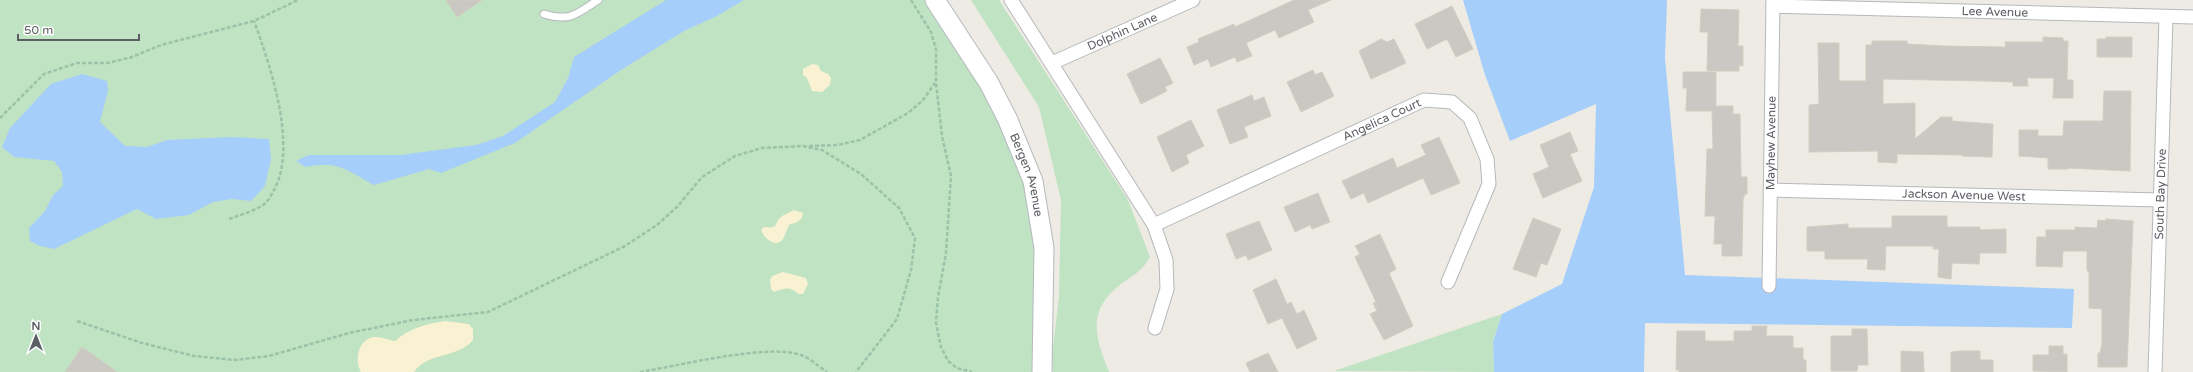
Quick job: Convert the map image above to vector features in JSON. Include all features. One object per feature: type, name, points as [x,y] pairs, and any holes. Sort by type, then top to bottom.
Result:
[{"type":"main road","name":"Bergen Avenue","points":[[935,0],[989,83],[1007,118],[1033,181],[1044,248],[1042,372]]},
{"type":"street","points":[[1011,0],[1154,225],[1166,260],[1167,289],[1155,328]]},
{"type":"street","name":"Dolphin Lane","points":[[1052,63],[1193,0]]},
{"type":"street","name":"Lee Avenue","points":[[1773,3],[2193,17]]},
{"type":"street","name":"Mayhew Avenue","points":[[1768,286],[1773,3]]},
{"type":"street","name":"South Bay Drive","points":[[2155,372],[2159,200],[2166,17]]},
{"type":"street","name":"Angelica Court","points":[[1154,225],[1424,100],[1452,102],[1470,118],[1487,159],[1489,184],[1448,282]]},
{"type":"street","name":"Jackson Avenue West","points":[[1770,190],[2159,200]]},
{"type":"lane","points":[[544,14],[565,18],[574,16],[598,0]]},
{"type":"path","points":[[0,118],[44,74],[77,63],[108,63],[132,57],[161,45],[254,21],[298,0]]},
{"type":"path","points":[[911,0],[922,16],[934,43],[936,83],[942,136],[951,176],[946,252],[938,297],[936,323],[940,347],[948,362],[957,368],[972,372]]},
{"type":"path","points":[[229,219],[264,205],[278,184],[281,172],[282,138],[280,110],[273,77],[254,21]]},
{"type":"path","points":[[76,321],[142,343],[194,356],[235,360],[269,356],[349,334],[413,320],[488,312],[625,246],[657,224],[677,207],[702,177],[735,156],[762,148],[838,145],[860,140],[908,113],[923,100],[936,83]]},
{"type":"path","points":[[803,146],[822,150],[861,174],[899,208],[915,238],[912,270],[897,319],[856,372]]},
{"type":"path","points":[[640,372],[758,352],[780,351],[802,355],[827,372]]},
{"type":"green space","points":[[0,0],[935,0],[1033,181],[1042,372],[0,372]]},
{"type":"green space","points":[[971,0],[999,0],[1128,200],[1150,257],[1141,269],[1110,294],[1102,304],[1098,314],[1097,335],[1109,372],[1053,372],[1052,356],[1059,296],[1061,200],[1039,107]]},
{"type":"green space","points":[[1502,314],[1493,342],[1494,372],[1334,371]]},
{"type":"sand","points":[[812,64],[818,65],[821,71],[828,74],[831,78],[830,85],[822,92],[812,91],[807,78],[803,75],[803,69]]},
{"type":"sand","points":[[794,210],[803,213],[802,218],[796,223],[790,224],[783,239],[780,242],[774,243],[767,239],[761,230],[764,227],[772,227],[776,225],[782,216]]},
{"type":"sand","points":[[783,272],[806,278],[808,284],[803,294],[798,294],[790,289],[774,292],[771,289],[770,280],[772,276]]},
{"type":"sand","points":[[445,321],[469,324],[473,329],[473,340],[460,350],[427,361],[414,372],[361,372],[358,363],[358,353],[362,344],[366,340],[376,337],[395,341],[418,327]]},
{"type":"water","points":[[666,0],[744,0],[715,17],[684,31],[621,70],[515,143],[441,173],[429,169],[374,185],[342,168],[327,165],[306,167],[296,161],[309,155],[400,155],[476,145],[503,136],[555,102],[568,78],[574,57]]},
{"type":"water","points":[[1463,0],[1667,0],[1665,58],[1685,275],[2074,289],[2072,328],[1645,323],[1644,372],[1494,372],[1493,342],[1502,314],[1562,284],[1594,187],[1596,104],[1510,141],[1485,75]]},
{"type":"water","points":[[82,74],[107,81],[108,91],[100,122],[125,146],[147,147],[167,140],[232,137],[269,139],[271,159],[265,186],[251,201],[232,199],[213,202],[189,215],[156,219],[137,209],[54,249],[40,246],[30,241],[29,228],[45,211],[53,195],[63,186],[62,172],[54,161],[14,157],[2,147],[10,128],[51,84]]},
{"type":"building","points":[[446,0],[482,0],[457,17]]},
{"type":"building","points":[[1294,0],[1331,0],[1308,10],[1314,22],[1279,38],[1275,30],[1246,43],[1252,56],[1237,62],[1235,57],[1211,67],[1208,59],[1194,65],[1187,47],[1199,42],[1198,39],[1234,24],[1235,27]]},
{"type":"building","points":[[1452,6],[1473,49],[1456,57],[1447,39],[1427,49],[1415,24]]},
{"type":"building","points":[[1701,9],[1739,10],[1738,46],[1743,46],[1743,66],[1739,65],[1739,71],[1707,71],[1708,32],[1700,32]]},
{"type":"building","points":[[2043,37],[2063,38],[2063,41],[2068,41],[2067,80],[2073,80],[2073,98],[2053,98],[2054,78],[2027,78],[2028,86],[2013,86],[2013,82],[1883,79],[1883,104],[1915,103],[1915,139],[1941,117],[1952,117],[1952,121],[1993,124],[1992,157],[1897,154],[1897,163],[1878,162],[1878,151],[1809,152],[1809,105],[1819,104],[1818,43],[1839,43],[1839,81],[1866,81],[1866,45],[1872,45],[1872,41],[1907,41],[1907,44],[1943,46],[2006,47],[2005,42],[2043,42]]},
{"type":"building","points":[[2106,37],[2132,37],[2132,57],[2097,57],[2097,39],[2106,39]]},
{"type":"building","points":[[1381,39],[1387,42],[1394,39],[1406,63],[1371,79],[1359,51]]},
{"type":"building","points":[[1160,58],[1173,83],[1165,87],[1167,91],[1141,104],[1127,74]]},
{"type":"building","points":[[1313,70],[1315,75],[1322,72],[1334,96],[1301,112],[1287,82]]},
{"type":"building","points":[[1683,72],[1716,72],[1716,106],[1733,106],[1733,114],[1740,114],[1741,177],[1747,177],[1747,194],[1745,194],[1743,199],[1742,256],[1722,256],[1722,244],[1714,244],[1715,216],[1705,216],[1707,149],[1713,149],[1712,111],[1686,111],[1687,88],[1683,88]]},
{"type":"building","points":[[2104,91],[2131,91],[2130,171],[2068,168],[2048,169],[2048,158],[2019,156],[2019,130],[2038,130],[2038,136],[2063,136],[2064,121],[2103,121]]},
{"type":"building","points":[[1252,95],[1254,101],[1264,97],[1271,116],[1244,127],[1248,137],[1230,144],[1217,110]]},
{"type":"building","points":[[1191,120],[1204,146],[1186,155],[1189,163],[1172,172],[1157,137]]},
{"type":"building","points":[[1570,132],[1578,151],[1570,154],[1582,181],[1543,198],[1533,174],[1549,167],[1540,145]]},
{"type":"building","points":[[1439,137],[1460,183],[1431,195],[1423,178],[1368,203],[1364,193],[1351,199],[1342,181],[1393,158],[1397,168],[1426,155],[1421,145]]},
{"type":"building","points":[[1318,193],[1330,222],[1312,229],[1310,225],[1295,232],[1284,207]]},
{"type":"building","points":[[1892,216],[1947,216],[1947,227],[1980,227],[1980,230],[2006,229],[2006,253],[1980,253],[1979,264],[1952,263],[1951,279],[1938,277],[1939,249],[1933,249],[1933,246],[1886,246],[1885,270],[1867,269],[1868,259],[1825,259],[1825,251],[1807,251],[1807,227],[1848,224],[1848,228],[1892,228]]},
{"type":"building","points":[[1533,218],[1561,229],[1547,265],[1541,263],[1536,277],[1513,269]]},
{"type":"building","points":[[2106,219],[2133,221],[2127,367],[2098,367],[2098,353],[2100,353],[2102,344],[2102,309],[2089,308],[2089,271],[2087,271],[2087,251],[2063,251],[2062,267],[2036,266],[2037,237],[2046,237],[2046,230],[2075,230],[2075,227],[2097,228],[2098,220],[2106,221]]},
{"type":"building","points":[[1259,221],[1272,250],[1248,260],[1246,255],[1236,259],[1226,234]]},
{"type":"building","points":[[1380,234],[1396,269],[1389,273],[1413,326],[1384,340],[1370,314],[1377,311],[1373,303],[1376,302],[1355,257],[1360,254],[1355,246]]},
{"type":"building","points":[[1276,279],[1287,304],[1291,302],[1297,314],[1304,310],[1317,339],[1297,349],[1282,318],[1268,324],[1253,290]]},
{"type":"building","points":[[1752,326],[1767,326],[1766,336],[1793,336],[1793,348],[1803,348],[1803,360],[1806,360],[1806,372],[1679,372],[1679,370],[1676,370],[1677,331],[1705,331],[1705,341],[1734,341],[1734,331],[1752,331]]},
{"type":"building","points":[[1852,329],[1867,329],[1868,365],[1858,365],[1857,371],[1831,371],[1831,336],[1852,336]]},
{"type":"building","points":[[2049,346],[2063,346],[2063,354],[2067,354],[2067,372],[2033,371],[2033,355],[2049,355]]},
{"type":"building","points":[[82,347],[117,372],[65,372]]},
{"type":"building","points":[[1901,351],[1923,352],[1924,372],[1901,372]]},
{"type":"building","points":[[1980,351],[1980,360],[1993,360],[1993,372],[1951,372],[1951,352]]},
{"type":"building","points":[[1268,353],[1278,372],[1250,372],[1246,363]]}]
